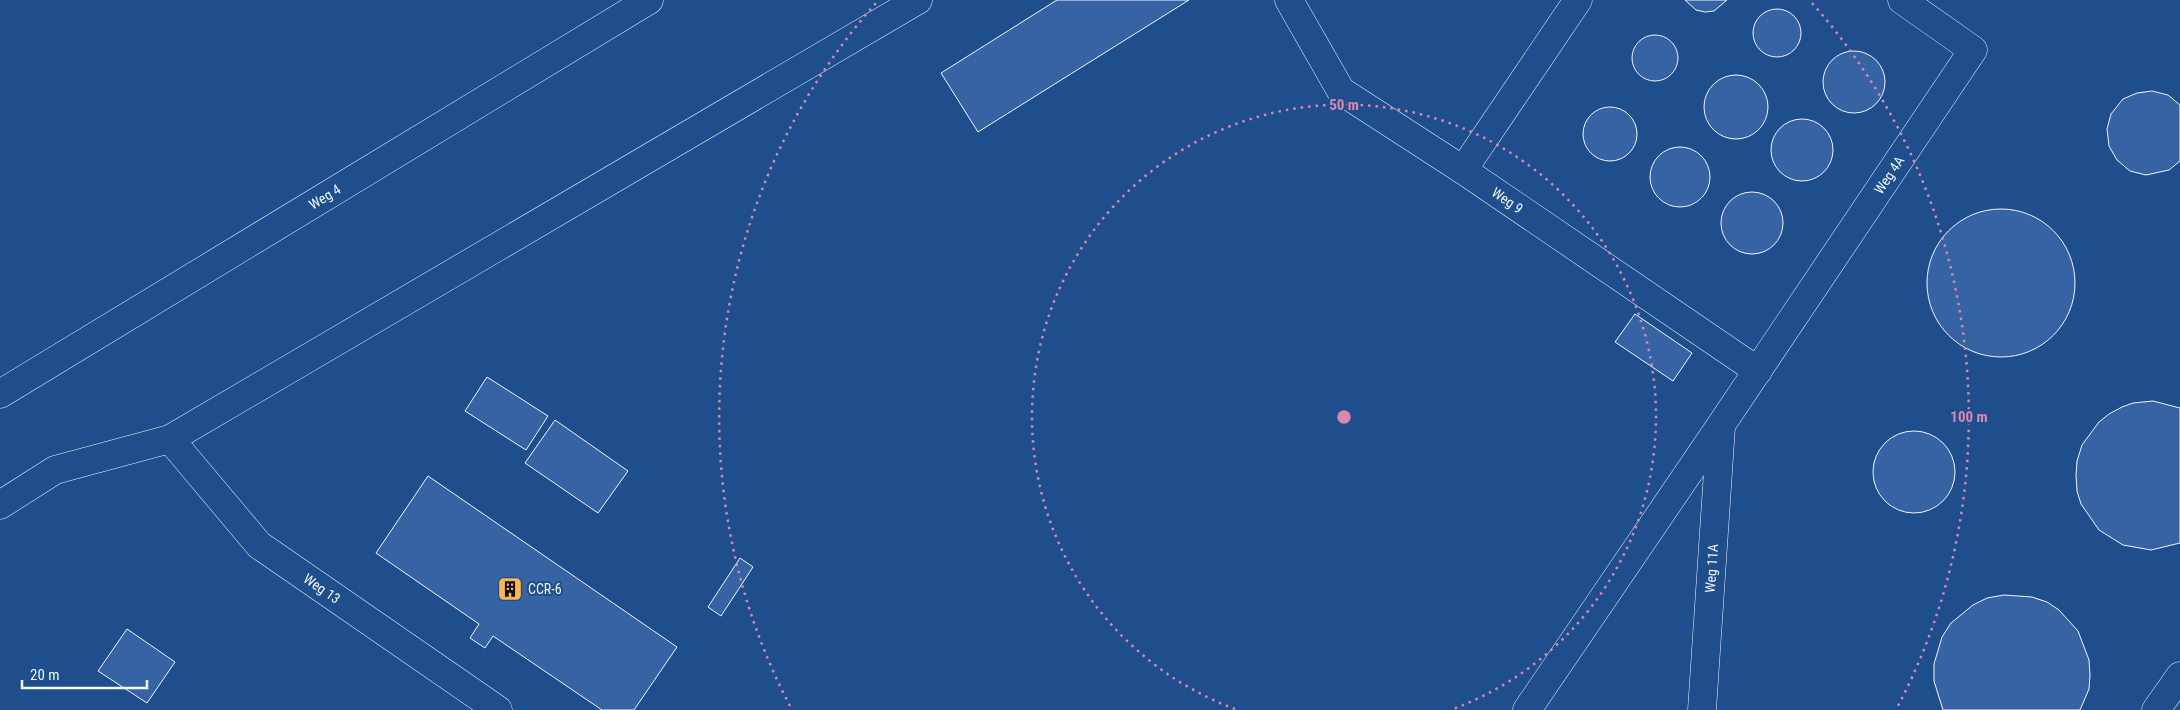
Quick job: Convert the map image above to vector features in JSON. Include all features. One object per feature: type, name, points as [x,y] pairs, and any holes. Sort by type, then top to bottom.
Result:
[{"type":"lane","name":"Weg 4","points":[[0,394],[649,0]]},
{"type":"lane","points":[[0,505],[55,470],[170,439],[918,0]]},
{"type":"lane","name":"Weg 9","points":[[1290,0],[1341,91],[1463,170],[1758,371]]},
{"type":"lane","points":[[1463,170],[1578,0]]},
{"type":"lane","name":"Weg 4A","points":[[1758,371],[1972,50],[1902,0]]},
{"type":"lane","points":[[1527,710],[1758,371]]},
{"type":"lane","name":"Weg 11A","points":[[1702,710],[1721,425]]},
{"type":"lane","name":"Weg 13","points":[[170,439],[259,545],[498,710]]},
{"type":"lane","points":[[2156,710],[2180,676]]},
{"type":"building","points":[[1057,0],[1189,0],[978,132],[941,73]]},
{"type":"building","points":[[1685,0],[1727,0],[1714,11],[1705,12],[1696,10]]},
{"type":"building","points":[[1772,9],[1782,9],[1794,16],[1801,28],[1801,38],[1794,50],[1782,57],[1772,57],[1764,53],[1757,46],[1753,38],[1753,28],[1757,20],[1764,13]]},
{"type":"building","points":[[1655,35],[1668,39],[1674,45],[1678,58],[1674,71],[1668,77],[1655,81],[1642,77],[1636,71],[1632,58],[1636,45],[1642,39]]},
{"type":"building","points":[[1854,51],[1871,56],[1876,60],[1880,65],[1885,82],[1880,99],[1876,104],[1871,108],[1854,113],[1837,108],[1832,104],[1828,99],[1823,82],[1828,65],[1832,60],[1837,56]]},
{"type":"building","points":[[1736,75],[1748,77],[1759,84],[1766,95],[1768,107],[1766,119],[1759,130],[1748,137],[1736,139],[1724,137],[1713,130],[1706,119],[1704,107],[1706,95],[1713,84],[1724,77]]},
{"type":"building","points":[[2152,91],[2168,95],[2180,105],[2180,161],[2169,170],[2146,175],[2130,171],[2117,160],[2109,146],[2107,129],[2111,114],[2123,99],[2137,93]]},
{"type":"building","points":[[1605,107],[1615,107],[1625,111],[1633,119],[1637,134],[1633,149],[1625,157],[1615,161],[1605,161],[1595,157],[1587,149],[1583,139],[1583,129],[1587,119],[1595,111]]},
{"type":"building","points":[[1802,119],[1814,121],[1824,128],[1831,138],[1833,150],[1831,162],[1824,172],[1814,179],[1802,181],[1790,179],[1780,172],[1773,162],[1771,150],[1773,138],[1780,128],[1790,121]]},
{"type":"building","points":[[1680,147],[1692,149],[1705,160],[1710,177],[1708,189],[1697,202],[1680,207],[1668,205],[1655,194],[1650,177],[1652,165],[1663,152]]},
{"type":"building","points":[[1752,192],[1764,194],[1774,201],[1781,211],[1783,223],[1781,235],[1774,245],[1764,252],[1752,254],[1740,252],[1730,245],[1723,235],[1721,223],[1723,211],[1730,201],[1740,194]]},
{"type":"building","points":[[2001,209],[2015,210],[2029,215],[2042,221],[2053,231],[2063,242],[2069,255],[2074,269],[2074,297],[2069,311],[2063,324],[2053,335],[2042,345],[2029,351],[2015,356],[2001,357],[1987,356],[1973,351],[1960,345],[1949,335],[1939,324],[1933,311],[1928,297],[1927,283],[1928,269],[1933,255],[1939,242],[1949,231],[1960,221],[1973,215],[1987,210]]},
{"type":"building","points":[[1635,314],[1692,353],[1673,381],[1615,342]]},
{"type":"building","points":[[487,377],[548,416],[526,450],[465,411]]},
{"type":"building","points":[[2153,401],[2180,408],[2180,543],[2151,550],[2123,545],[2099,530],[2081,504],[2077,491],[2076,475],[2077,461],[2082,445],[2099,422],[2122,407],[2133,403]]},
{"type":"building","points":[[555,420],[628,471],[598,513],[525,463]]},
{"type":"building","points":[[1914,431],[1930,434],[1943,443],[1952,456],[1955,472],[1952,488],[1943,501],[1930,510],[1914,513],[1898,510],[1885,501],[1876,488],[1873,472],[1876,456],[1885,443],[1898,434]]},
{"type":"building","name":"CCR-6","points":[[428,476],[677,647],[634,710],[602,710],[493,636],[485,648],[470,638],[479,624],[376,553]]},
{"type":"building","points":[[740,558],[753,567],[721,616],[708,607]]},
{"type":"building","points":[[2004,595],[2032,597],[2047,602],[2059,610],[2078,631],[2089,660],[2090,675],[2089,689],[2080,710],[1943,710],[1934,681],[1934,664],[1942,637],[1951,623],[1973,605],[1987,598]]},
{"type":"building","points":[[127,629],[175,662],[147,703],[98,671]]},
{"type":"place","name":"CCR-6","points":[[510,589]]}]
